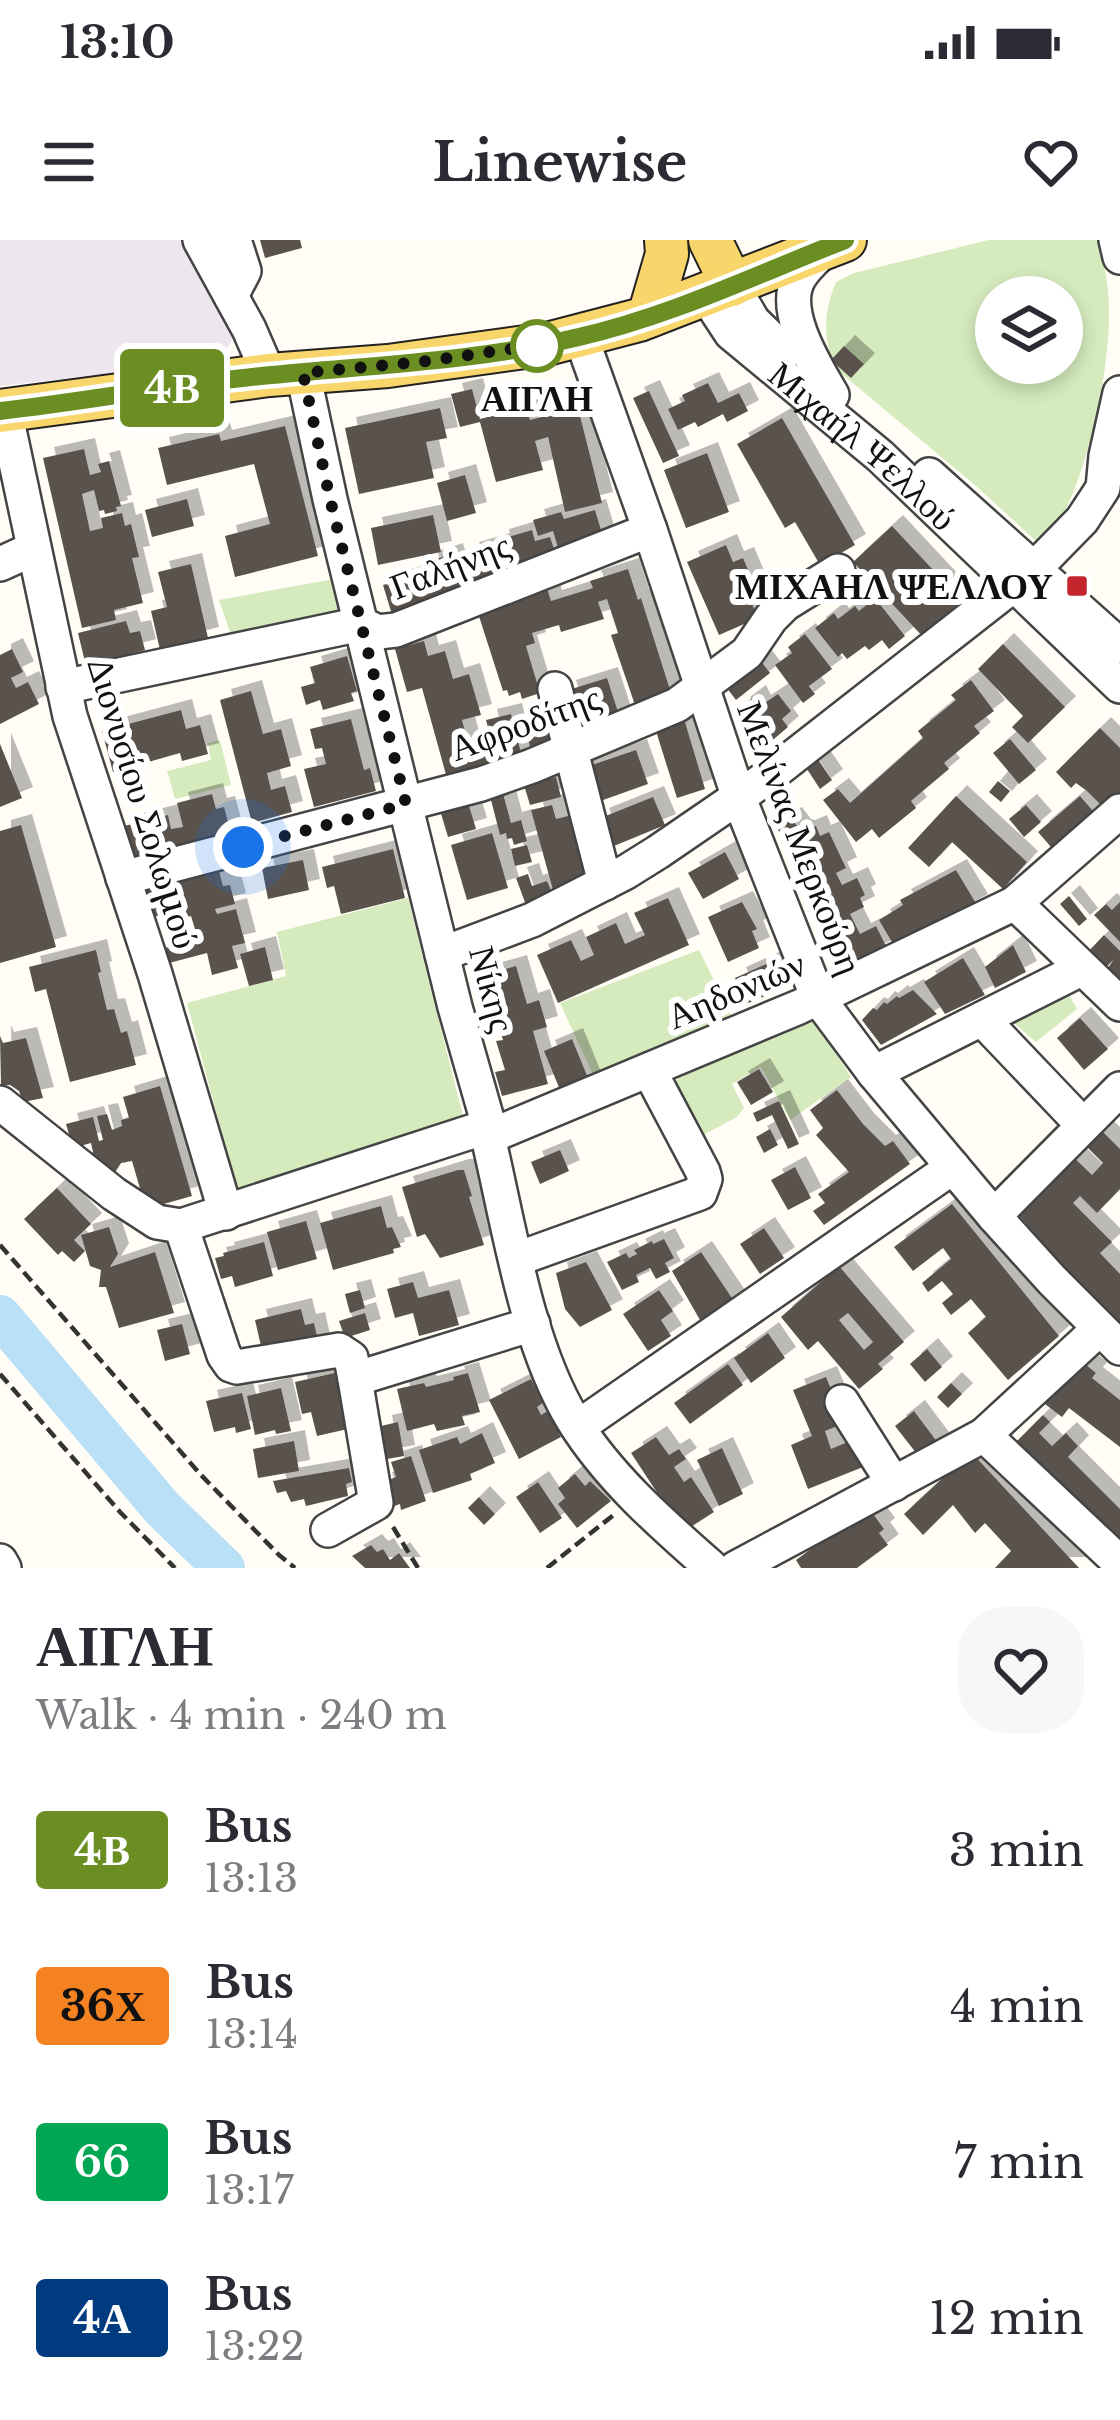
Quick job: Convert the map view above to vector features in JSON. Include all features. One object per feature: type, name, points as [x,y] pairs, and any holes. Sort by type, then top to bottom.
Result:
[{"type":"main road","points":[[652,315],[666,240]]},
{"type":"main road","name":"Μιχαήλ Ψελλού","points":[[680,240],[719,290]]},
{"type":"main road","name":"Μιχαήλ Ψελλού","points":[[710,240],[719,290]]},
{"type":"main road","points":[[758,240],[770,246],[836,244]]},
{"type":"main road","points":[[2,411],[468,356],[581,337],[652,315],[836,244]]},
{"type":"street","name":"Νίκης","points":[[200,240],[263,357],[286,374],[330,499],[533,1324],[553,1383],[578,1427],[634,1498],[712,1568]]},
{"type":"street","points":[[231,296],[244,271],[233,240]]},
{"type":"street","points":[[1117,240],[1120,257]]},
{"type":"street","points":[[832,395],[806,350],[796,316],[795,284],[801,273],[836,244]]},
{"type":"street","name":"Μιχαήλ Ψελλού","points":[[719,290],[730,333],[1023,576],[1120,646]]},
{"type":"street","name":"Μιχαήλ Ψελλού","points":[[719,290],[832,395],[922,468],[1120,686]]},
{"type":"street","points":[[652,315],[695,323],[756,353]]},
{"type":"street","name":"Μελίνας Μερκούρη","points":[[581,337],[739,798],[818,998],[994,1216],[1109,1339]]},
{"type":"street","points":[[442,954],[532,920],[658,852],[739,798],[1023,576],[1111,490],[1106,456],[1120,393]]},
{"type":"street","name":"Διονυσίου Σολωμού","points":[[2,411],[70,716],[182,1058],[226,1213]]},
{"type":"street","name":"Γαλήνης","points":[[63,687],[361,624],[378,632],[396,630],[650,530]]},
{"type":"street","points":[[0,564],[33,549]]},
{"type":"street","name":"Αφροδίτης","points":[[123,878],[481,784],[570,751],[677,705],[747,653],[778,610],[838,572]]},
{"type":"street","points":[[555,689],[605,883]]},
{"type":"street","name":"Αηδονιών","points":[[182,1226],[489,1132],[818,998],[1015,903],[1120,812]]},
{"type":"street","points":[[1015,903],[1120,1004]]},
{"type":"street","points":[[874,1073],[1081,970]]},
{"type":"street","points":[[982,1019],[1084,1125]]},
{"type":"street","points":[[517,1259],[700,1193],[703,1172],[649,1070]]},
{"type":"street","points":[[994,1216],[1120,1089]]},
{"type":"street","points":[[0,1103],[114,1194],[157,1222],[182,1226],[224,1355],[232,1365],[244,1367],[339,1350],[351,1358],[376,1503],[328,1530]]},
{"type":"street","points":[[578,1427],[953,1167]]},
{"type":"street","points":[[355,1379],[533,1324]]},
{"type":"street","points":[[736,1568],[984,1436],[1109,1339]]},
{"type":"street","points":[[842,1402],[894,1484]]},
{"type":"street","points":[[984,1436],[1120,1563]]},
{"type":"path","points":[[0,1245],[201,1475],[295,1568]]},
{"type":"path","points":[[0,1374],[175,1568]]},
{"type":"path","points":[[547,1568],[634,1498]]},
{"type":"path","points":[[376,1503],[418,1568]]},
{"type":"shaded area","points":[[0,240],[191,240],[234,336],[226,351],[198,358],[0,386]]},
{"type":"green space","points":[[989,240],[1098,240],[1109,304],[1103,381],[1074,489],[1063,515],[1043,540],[1036,541],[835,368],[826,325],[836,282],[854,273]]},
{"type":"green space","points":[[334,579],[343,621],[237,652],[219,600]]},
{"type":"green space","points":[[220,740],[231,785],[175,799],[167,771],[211,760],[208,743]]},
{"type":"green space","points":[[408,898],[463,1116],[237,1189],[187,1003],[286,976],[277,932]]},
{"type":"green space","points":[[699,950],[736,1025],[596,1081],[560,1003]]},
{"type":"green space","points":[[1063,984],[1077,1009],[1036,1042],[1002,1013]]},
{"type":"green space","points":[[814,1020],[851,1077],[790,1120],[761,1067],[732,1084],[744,1108],[737,1117],[701,1136],[675,1084],[681,1073]]},
{"type":"building","points":[[260,240],[300,240],[302,248],[265,258]]},
{"type":"building","points":[[844,346],[864,364],[851,378],[831,360]]},
{"type":"building","points":[[708,383],[718,403],[739,393],[748,411],[727,422],[723,414],[698,427],[695,422],[678,430],[668,409],[685,401],[682,395]]},
{"type":"building","points":[[472,389],[480,419],[526,407],[530,420],[578,408],[602,503],[565,512],[548,437],[535,441],[543,470],[496,482],[480,422],[460,427],[451,394]]},
{"type":"building","points":[[649,391],[679,456],[663,463],[633,398]]},
{"type":"building","points":[[440,408],[447,438],[426,442],[434,478],[359,494],[345,428]]},
{"type":"building","points":[[782,418],[855,545],[820,565],[795,522],[785,528],[737,444]]},
{"type":"building","points":[[285,426],[318,556],[235,577],[225,536],[270,524],[254,464],[167,485],[158,448],[219,434],[221,441]]},
{"type":"building","points":[[84,449],[90,475],[101,472],[98,464],[109,461],[121,506],[105,514],[99,511],[94,490],[82,494],[90,531],[103,528],[101,518],[122,513],[125,526],[131,524],[139,557],[132,558],[143,603],[114,610],[116,620],[82,628],[43,458]]},
{"type":"building","points":[[707,453],[729,512],[686,528],[664,470]]},
{"type":"building","points":[[465,475],[476,513],[447,521],[437,483]]},
{"type":"building","points":[[187,499],[194,526],[152,537],[145,510]]},
{"type":"building","points":[[595,510],[605,543],[393,618],[383,585],[417,575],[419,585],[430,582],[427,562],[452,554],[457,572],[473,567],[468,553],[532,530],[535,541],[550,537],[555,552],[559,551],[553,531],[538,536],[533,520],[561,512],[564,519]]},
{"type":"building","points":[[433,515],[441,552],[378,565],[371,528]]},
{"type":"building","points":[[892,526],[964,603],[925,639],[853,562]]},
{"type":"building","points":[[726,545],[733,562],[743,558],[755,586],[746,590],[758,618],[719,635],[687,562]]},
{"type":"building","points":[[191,564],[208,638],[160,650],[151,611],[167,607],[158,572]]},
{"type":"building","points":[[628,569],[672,696],[636,708],[611,635],[618,633],[607,599],[598,602],[604,619],[561,632],[559,625],[532,633],[535,643],[526,646],[540,693],[522,699],[520,692],[509,696],[503,691],[477,610],[547,588],[551,601],[593,588],[590,581]]},
{"type":"building","points":[[875,598],[905,636],[889,649],[882,640],[847,659],[842,653],[838,657],[815,628],[834,613],[838,619]]},
{"type":"building","points":[[126,621],[130,633],[140,631],[145,650],[86,666],[78,633]]},
{"type":"building","points":[[805,634],[832,669],[809,686],[815,694],[803,703],[775,665],[792,653],[788,647]]},
{"type":"building","points":[[424,641],[428,656],[445,651],[453,679],[469,674],[481,715],[462,720],[472,757],[490,752],[497,776],[450,789],[422,688],[407,692],[395,649]]},
{"type":"building","points":[[1003,644],[1065,707],[1028,743],[1012,727],[1023,716],[978,669]]},
{"type":"building","points":[[12,649],[23,672],[11,678],[16,688],[28,682],[39,704],[0,724],[0,655]]},
{"type":"building","points":[[347,656],[357,691],[351,693],[354,701],[323,710],[320,700],[306,705],[301,687],[315,683],[310,667]]},
{"type":"building","points":[[757,656],[770,673],[736,700],[723,683]]},
{"type":"building","points":[[607,678],[620,718],[578,731],[565,691]]},
{"type":"building","points":[[971,680],[994,711],[974,726],[980,733],[944,763],[949,769],[911,801],[916,808],[879,838],[872,829],[856,842],[823,800],[838,789],[850,803],[923,738],[918,731],[956,700],[951,695]]},
{"type":"building","points":[[251,691],[263,734],[281,729],[291,766],[267,773],[271,790],[285,786],[292,812],[252,823],[220,700]]},
{"type":"building","points":[[778,694],[791,711],[782,719],[788,727],[761,750],[747,736],[739,708],[755,696],[760,706]]},
{"type":"building","points":[[181,710],[186,729],[200,725],[208,754],[182,761],[180,753],[113,772],[102,731]]},
{"type":"building","points":[[511,714],[524,765],[499,772],[486,720]]},
{"type":"building","points":[[550,717],[560,749],[529,759],[524,725]]},
{"type":"building","points":[[351,719],[364,770],[370,768],[376,791],[314,807],[304,769],[326,764],[322,748],[315,749],[310,729]]},
{"type":"building","points":[[685,722],[705,789],[677,798],[656,731]]},
{"type":"building","points":[[1100,728],[1120,748],[1120,806],[1111,815],[1087,791],[1076,783],[1071,788],[1056,772]]},
{"type":"building","points":[[1010,739],[1036,770],[1019,784],[993,753]]},
{"type":"building","points":[[0,744],[22,798],[0,807]]},
{"type":"building","points":[[636,750],[648,784],[589,805],[577,770]]},
{"type":"building","points":[[817,758],[832,780],[820,789],[805,766]]},
{"type":"building","points":[[556,777],[561,797],[530,805],[524,785]]},
{"type":"building","points":[[998,781],[1010,791],[1001,802],[989,792]]},
{"type":"building","points":[[503,793],[511,823],[521,820],[527,841],[514,845],[506,833],[500,835],[490,796]]},
{"type":"building","points":[[212,794],[216,809],[224,807],[232,837],[132,861],[124,826],[168,815],[171,829],[183,827],[177,803]]},
{"type":"building","points":[[956,796],[1027,862],[1003,889],[952,842],[929,867],[908,848]]},
{"type":"building","points":[[1080,796],[1099,818],[1057,854],[1038,832]]},
{"type":"building","points":[[653,797],[665,825],[609,848],[598,819]]},
{"type":"building","points":[[467,799],[476,829],[448,837],[439,807]]},
{"type":"building","points":[[552,805],[556,819],[576,814],[594,879],[553,890],[531,810]]},
{"type":"building","points":[[1026,805],[1041,822],[1024,837],[1009,819]]},
{"type":"building","points":[[791,818],[800,830],[816,826],[820,836],[829,832],[846,868],[836,873],[842,885],[857,878],[865,895],[860,898],[864,907],[850,914],[860,934],[876,926],[887,948],[841,970],[776,825]]},
{"type":"building","points":[[21,825],[56,947],[0,963],[0,831]]},
{"type":"building","points":[[492,833],[508,888],[467,900],[451,845]]},
{"type":"building","points":[[527,845],[532,862],[515,866],[511,849]]},
{"type":"building","points":[[393,849],[405,898],[341,914],[334,886],[327,888],[322,867]]},
{"type":"building","points":[[725,852],[739,879],[703,899],[688,873]]},
{"type":"building","points":[[303,860],[309,890],[268,899],[262,868]]},
{"type":"building","points":[[956,870],[977,905],[896,949],[879,920],[903,905],[900,900]]},
{"type":"building","points":[[219,871],[223,886],[230,885],[235,904],[215,909],[217,914],[236,909],[245,943],[232,946],[238,968],[212,975],[207,953],[169,963],[165,948],[198,939],[191,916],[185,909],[149,918],[142,891]]},
{"type":"building","points":[[528,874],[532,886],[547,881],[553,895],[526,905],[516,878]]},
{"type":"building","points":[[1069,896],[1087,919],[1079,926],[1060,904]]},
{"type":"building","points":[[668,898],[689,945],[558,1003],[537,955],[571,940],[581,961],[594,955],[586,937],[616,923],[625,944],[645,935],[634,913]]},
{"type":"building","points":[[742,902],[757,929],[752,931],[759,948],[728,962],[708,917]]},
{"type":"building","points":[[1120,902],[1120,942],[1094,915],[1106,904],[1112,910]]},
{"type":"building","points":[[1104,935],[1120,951],[1120,985],[1105,972],[1114,959],[1101,973],[1084,956]]},
{"type":"building","points":[[1013,945],[1026,972],[995,988],[985,967]]},
{"type":"building","points":[[265,947],[273,980],[249,986],[240,954]]},
{"type":"building","points":[[96,950],[107,1010],[114,1009],[121,1033],[127,1031],[136,1065],[70,1082],[46,989],[35,992],[29,967]]},
{"type":"building","points":[[963,958],[985,995],[945,1014],[924,982]]},
{"type":"building","points":[[773,961],[784,988],[746,1004],[735,978]]},
{"type":"building","points":[[516,966],[527,1004],[539,1000],[547,1027],[533,1031],[548,1084],[502,1096],[495,1072],[505,1070],[496,1041],[503,1040],[484,975]]},
{"type":"building","points":[[913,990],[937,1014],[881,1045],[862,1020],[873,1008]]},
{"type":"building","points":[[1080,1018],[1108,1049],[1084,1070],[1057,1038]]},
{"type":"building","points":[[0,1036],[3,1043],[26,1038],[43,1098],[23,1102],[19,1091],[1,1085]]},
{"type":"building","points":[[572,1039],[593,1090],[565,1102],[544,1051]]},
{"type":"building","points":[[759,1069],[773,1092],[751,1105],[737,1082]]},
{"type":"building","points":[[160,1086],[192,1196],[146,1209],[132,1161],[121,1163],[114,1174],[89,1158],[91,1143],[73,1148],[66,1124],[93,1117],[99,1141],[103,1140],[97,1116],[107,1114],[112,1130],[122,1126],[121,1120],[129,1118],[123,1097]]},
{"type":"building","points":[[837,1090],[863,1124],[885,1146],[893,1141],[910,1164],[824,1225],[813,1211],[825,1203],[818,1194],[849,1172],[816,1135],[823,1128],[810,1110]]},
{"type":"building","points":[[779,1101],[799,1144],[788,1149],[772,1115],[757,1122],[753,1113]]},
{"type":"building","points":[[1096,1125],[1120,1149],[1120,1189],[1097,1213],[1080,1196],[1073,1203],[1112,1242],[1100,1253],[1120,1274],[1120,1327],[1011,1206],[1066,1150],[1092,1175],[1103,1163],[1081,1141]]},
{"type":"building","points":[[770,1129],[778,1145],[764,1153],[756,1137]]},
{"type":"building","points":[[560,1150],[569,1171],[540,1184],[531,1162]]},
{"type":"building","points":[[795,1167],[811,1198],[788,1210],[771,1180]]},
{"type":"building","points":[[464,1170],[484,1245],[440,1258],[425,1234],[417,1237],[402,1187]]},
{"type":"building","points":[[57,1188],[91,1224],[74,1240],[85,1251],[74,1262],[62,1251],[58,1255],[24,1219]]},
{"type":"building","points":[[952,1204],[1059,1336],[1008,1380],[968,1333],[986,1317],[971,1299],[951,1315],[942,1303],[953,1294],[942,1281],[928,1292],[922,1283],[951,1259],[943,1248],[913,1271],[894,1247]]},
{"type":"building","points":[[381,1206],[387,1228],[392,1227],[401,1247],[333,1270],[320,1223]]},
{"type":"building","points":[[306,1221],[317,1259],[278,1270],[267,1232]]},
{"type":"building","points":[[109,1227],[118,1254],[110,1267],[155,1252],[174,1313],[119,1328],[106,1287],[99,1287],[101,1270],[90,1266],[81,1235]]},
{"type":"building","points":[[764,1228],[784,1258],[760,1274],[740,1244]]},
{"type":"building","points":[[664,1239],[674,1258],[665,1263],[670,1272],[656,1279],[650,1268],[636,1275],[639,1282],[622,1290],[607,1262],[626,1253],[629,1258],[637,1254],[634,1250]]},
{"type":"building","points":[[264,1242],[273,1276],[235,1287],[232,1276],[221,1279],[215,1258]]},
{"type":"building","points":[[701,1252],[736,1304],[704,1327],[672,1271]]},
{"type":"building","points":[[586,1262],[612,1310],[580,1327],[565,1309],[556,1273]]},
{"type":"building","points":[[839,1266],[904,1342],[859,1389],[818,1341],[808,1350],[781,1317]],"holes":[[[848,1313],[873,1342],[864,1350],[839,1320]]]},
{"type":"building","points":[[413,1282],[418,1298],[449,1290],[459,1325],[419,1336],[413,1313],[395,1318],[387,1289]]},
{"type":"building","points":[[360,1290],[365,1308],[350,1313],[345,1294]]},
{"type":"building","points":[[659,1290],[673,1311],[661,1320],[671,1336],[648,1351],[623,1314]]},
{"type":"building","points":[[301,1309],[305,1325],[314,1323],[319,1345],[264,1359],[255,1320]]},
{"type":"building","points":[[365,1313],[370,1330],[345,1338],[339,1321]]},
{"type":"building","points":[[182,1324],[190,1354],[165,1361],[157,1330]]},
{"type":"building","points":[[768,1333],[785,1358],[751,1383],[734,1358]]},
{"type":"building","points":[[927,1349],[942,1367],[925,1382],[910,1364]]},
{"type":"building","points":[[1075,1356],[1096,1373],[1092,1378],[1120,1400],[1120,1447],[1069,1408],[1062,1417],[1041,1401]]},
{"type":"building","points":[[728,1364],[743,1385],[690,1424],[674,1403]]},
{"type":"building","points":[[348,1370],[352,1428],[317,1436],[311,1412],[302,1414],[295,1382]]},
{"type":"building","points":[[468,1373],[480,1412],[462,1416],[465,1425],[437,1431],[434,1424],[407,1431],[397,1389],[424,1383],[426,1387]]},
{"type":"building","points":[[826,1377],[845,1423],[825,1431],[831,1449],[857,1438],[868,1465],[808,1489],[791,1445],[812,1436],[793,1390]]},
{"type":"building","points":[[531,1379],[543,1403],[537,1407],[541,1415],[548,1411],[561,1437],[519,1459],[489,1400]]},
{"type":"building","points":[[951,1383],[962,1394],[948,1408],[937,1397]]},
{"type":"building","points":[[281,1388],[291,1431],[255,1435],[247,1396]]},
{"type":"building","points":[[242,1393],[251,1429],[214,1432],[206,1401]]},
{"type":"building","points":[[914,1411],[938,1443],[920,1458],[895,1426]]},
{"type":"building","points":[[1043,1415],[1050,1422],[1039,1433],[1052,1446],[1066,1433],[1078,1446],[1068,1457],[1120,1509],[1120,1554],[1016,1442]]},
{"type":"building","points":[[398,1422],[404,1456],[387,1459],[381,1426]]},
{"type":"building","points":[[482,1433],[495,1463],[470,1474],[472,1480],[433,1493],[419,1450],[457,1437],[460,1444]]},
{"type":"building","points":[[656,1437],[669,1455],[679,1449],[686,1459],[674,1467],[684,1482],[691,1477],[714,1512],[683,1532],[631,1453]]},
{"type":"building","points":[[294,1441],[299,1471],[258,1478],[253,1449]]},
{"type":"building","points":[[722,1448],[743,1494],[719,1506],[697,1460]]},
{"type":"building","points":[[971,1452],[1079,1568],[995,1568],[1011,1551],[985,1523],[975,1533],[953,1505],[923,1535],[904,1514]]},
{"type":"building","points":[[411,1456],[426,1501],[401,1510],[400,1504],[389,1508],[381,1483],[396,1477],[391,1462]]},
{"type":"building","points":[[349,1468],[348,1496],[306,1506],[304,1499],[291,1502],[286,1491],[277,1493],[273,1481]]},
{"type":"building","points":[[575,1474],[585,1486],[590,1481],[611,1501],[577,1528],[558,1504],[565,1498],[558,1488]]},
{"type":"building","points":[[538,1482],[562,1518],[540,1533],[516,1497]]},
{"type":"building","points":[[479,1497],[495,1514],[484,1525],[468,1508]]},
{"type":"building","points":[[868,1507],[884,1529],[879,1533],[888,1545],[857,1568],[801,1568],[796,1560]]},
{"type":"building","points":[[371,1545],[377,1552],[383,1549],[390,1560],[399,1553],[410,1568],[365,1568],[352,1556]]},
{"type":"waterway","points":[[0,1316],[162,1508],[224,1568]]},
{"type":"bus line","name":"4Β","points":[[0,411],[547,344],[650,316],[845,240]]},
{"type":"place","name":"ΑΙΓΛΗ","points":[[537,346]]},
{"type":"place","name":"ΜΙΧΑΗΛ ΨΕΛΛΟΥ","points":[[1077,586]]},
{"type":"route","points":[[243,847],[406,804],[303,373],[547,344],[537,346]]}]
